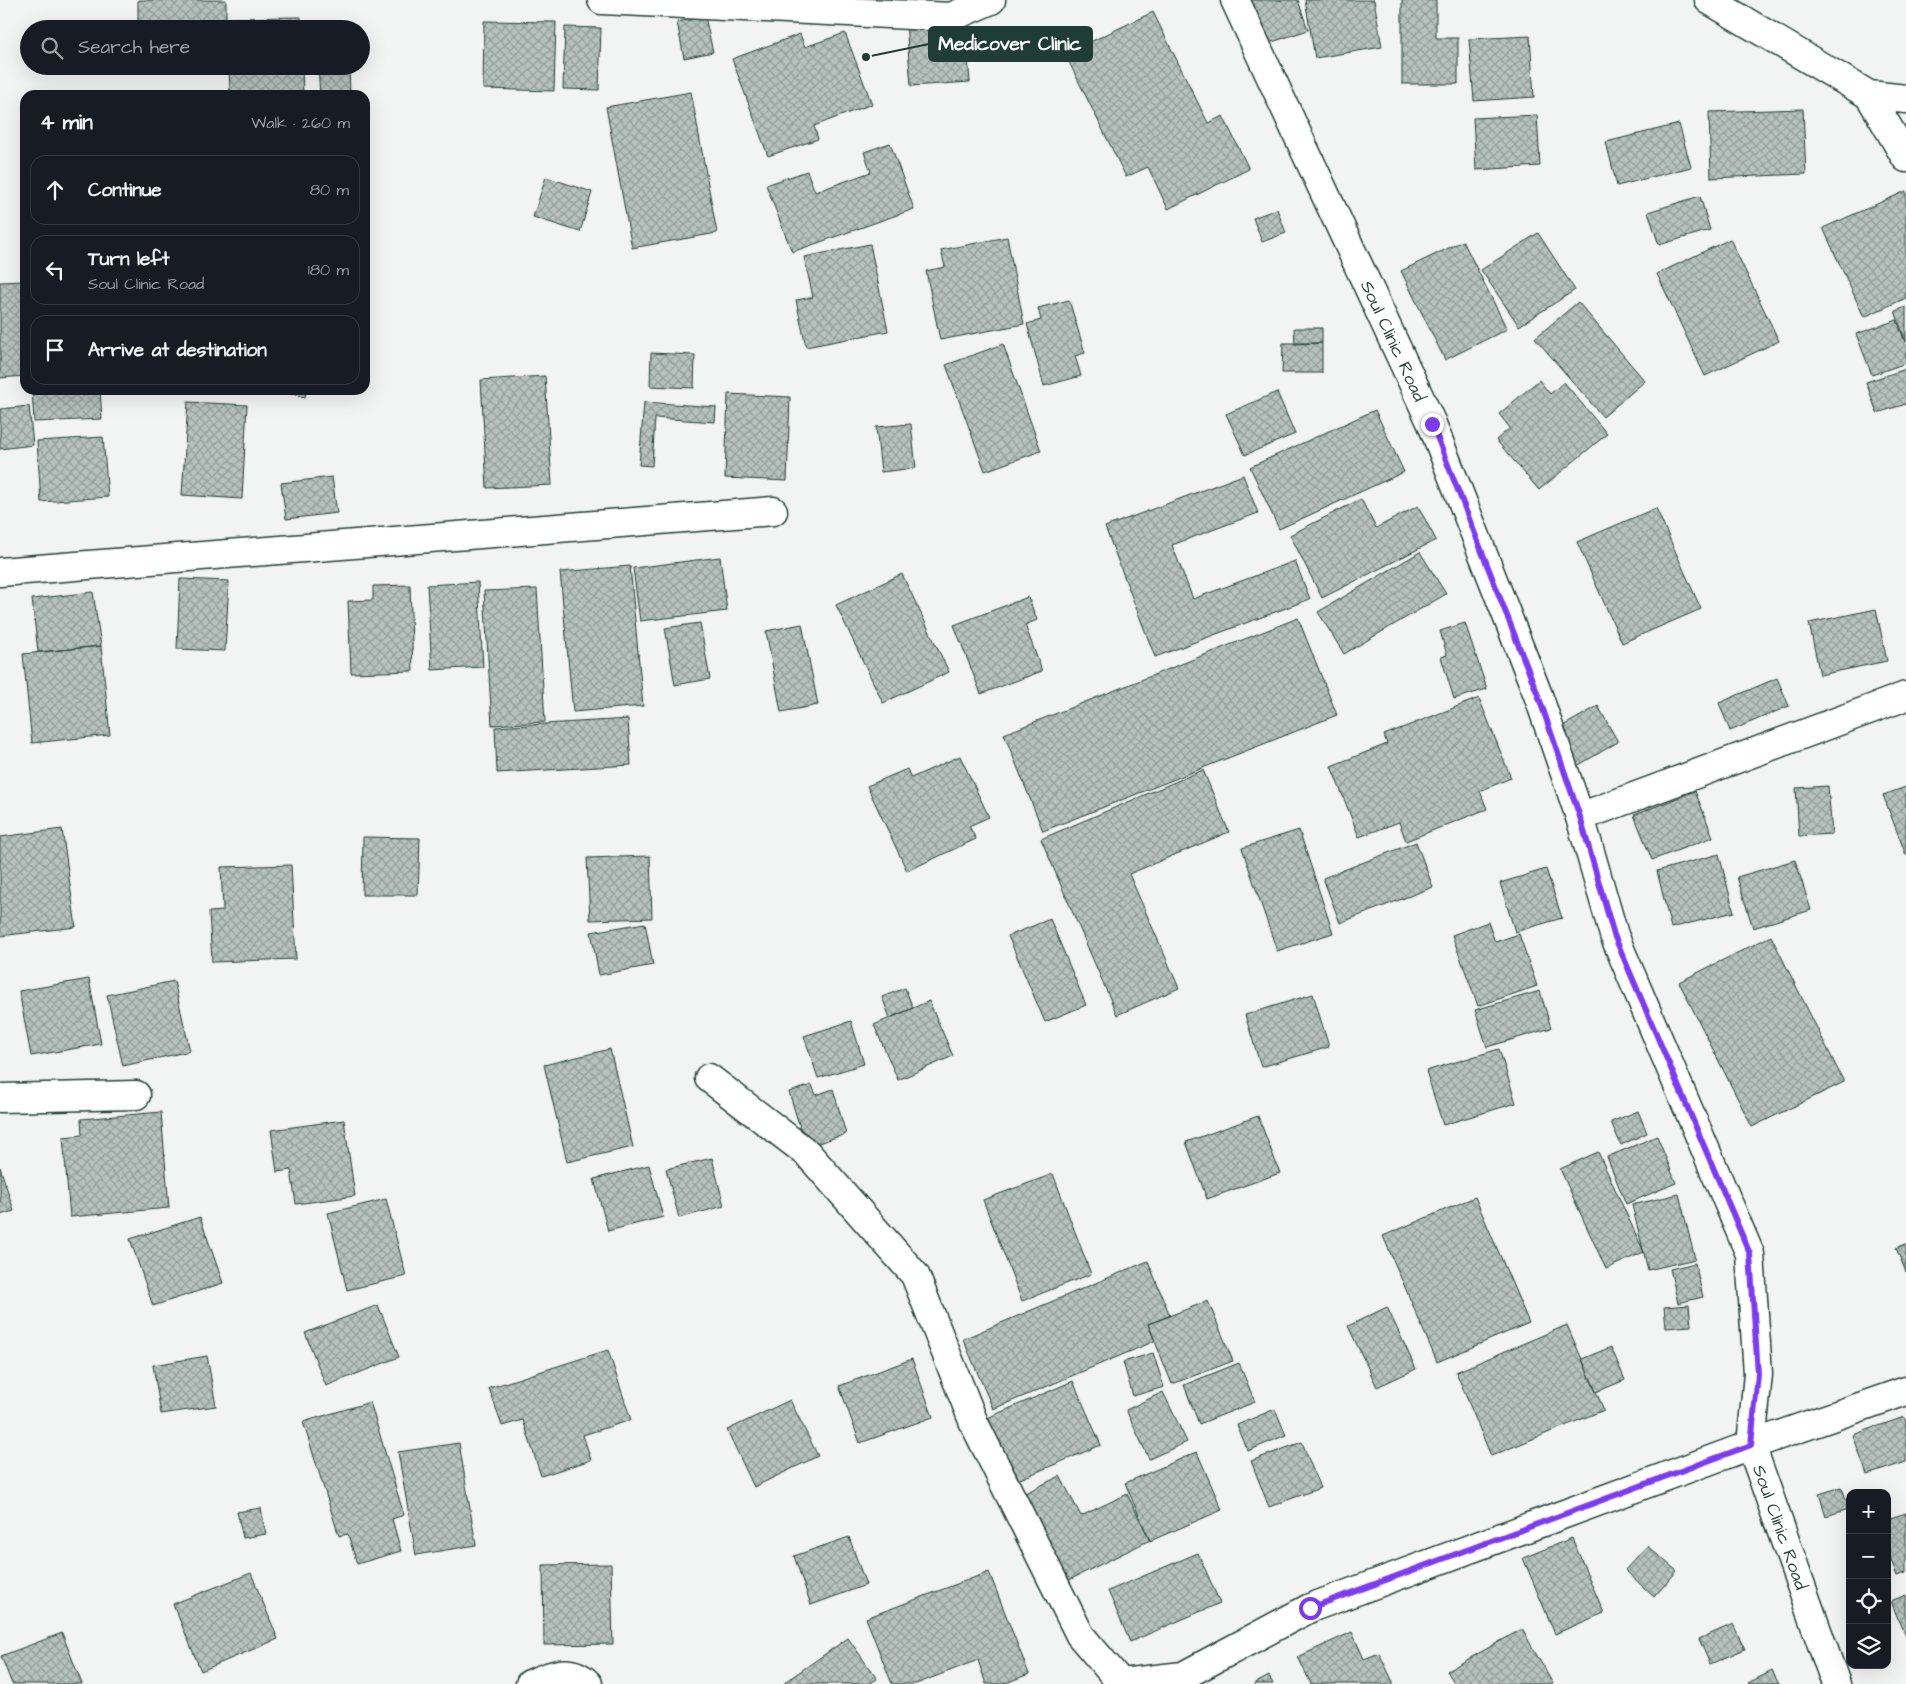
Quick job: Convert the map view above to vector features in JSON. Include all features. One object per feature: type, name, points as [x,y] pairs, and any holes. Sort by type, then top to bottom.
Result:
[{"type":"street","points":[[602,0],[951,17],[991,0]]},
{"type":"street","name":"Soul Clinic Road","points":[[1234,0],[1432,424],[1538,695],[1580,817],[1614,935],[1750,1254],[1758,1374],[1751,1445],[1836,1684]]},
{"type":"street","points":[[1710,0],[1869,96],[1906,99]]},
{"type":"street","points":[[1869,96],[1906,158]]},
{"type":"street","points":[[0,572],[773,510]]},
{"type":"street","points":[[1580,817],[1906,696]]},
{"type":"street","points":[[710,1078],[807,1153],[915,1274],[974,1423],[1080,1635],[1121,1684],[1183,1676],[1310,1608],[1751,1445],[1906,1391]]},
{"type":"street","points":[[0,1098],[136,1095]]},
{"type":"street","points":[[530,1684],[552,1675],[563,1673],[576,1674],[588,1684]]},
{"type":"building","points":[[138,0],[226,0],[226,20],[138,20]]},
{"type":"building","points":[[1244,0],[1298,0],[1308,30],[1260,46]]},
{"type":"building","points":[[1305,0],[1374,0],[1382,47],[1315,58]]},
{"type":"building","points":[[1402,0],[1436,0],[1436,38],[1458,38],[1458,84],[1402,84]]},
{"type":"building","points":[[1153,12],[1208,123],[1223,116],[1249,169],[1168,209],[1148,167],[1126,177],[1065,54]]},
{"type":"building","points":[[301,17],[301,20],[228,20],[228,18]]},
{"type":"building","points":[[705,17],[713,52],[684,58],[677,22]]},
{"type":"building","points":[[965,19],[970,82],[911,86],[906,23]]},
{"type":"building","points":[[484,21],[556,22],[554,91],[483,89]]},
{"type":"building","points":[[565,27],[601,28],[599,90],[563,89]]},
{"type":"building","points":[[845,33],[872,104],[814,126],[818,139],[768,156],[732,59],[800,34],[805,47]]},
{"type":"building","points":[[1530,36],[1534,97],[1474,101],[1469,39]]},
{"type":"building","points":[[229,75],[302,75],[303,90],[230,90]]},
{"type":"building","points":[[319,75],[349,75],[350,90],[320,90]]},
{"type":"building","points":[[691,92],[717,233],[632,248],[606,107]]},
{"type":"building","points":[[1803,109],[1806,174],[1711,178],[1709,112]]},
{"type":"building","points":[[1537,115],[1540,166],[1476,170],[1473,118]]},
{"type":"building","points":[[1679,124],[1691,167],[1617,186],[1606,142]]},
{"type":"building","points":[[890,143],[914,209],[792,252],[766,185],[807,171],[815,192],[871,172],[864,152]]},
{"type":"building","points":[[546,177],[592,192],[580,232],[533,217]]},
{"type":"building","points":[[1906,191],[1906,298],[1864,317],[1823,228]]},
{"type":"building","points":[[1700,196],[1710,230],[1659,245],[1648,212]]},
{"type":"building","points":[[1277,209],[1286,233],[1262,242],[1253,218]]},
{"type":"building","points":[[1538,233],[1575,290],[1519,326],[1481,270]]},
{"type":"building","points":[[1007,237],[1024,324],[940,340],[926,271],[945,267],[941,250]]},
{"type":"building","points":[[1730,239],[1779,341],[1705,376],[1657,274]]},
{"type":"building","points":[[1463,241],[1507,329],[1445,360],[1401,271]]},
{"type":"building","points":[[870,244],[888,331],[806,347],[796,300],[813,297],[804,257]]},
{"type":"building","points":[[20,281],[20,376],[0,378],[0,282]]},
{"type":"building","points":[[1069,300],[1085,353],[1075,356],[1081,376],[1044,386],[1027,324],[1041,320],[1038,308]]},
{"type":"building","points":[[1578,302],[1645,381],[1603,417],[1535,338]]},
{"type":"building","points":[[1906,307],[1906,342],[1895,311]]},
{"type":"building","points":[[1897,320],[1906,345],[1906,363],[1872,375],[1856,334]]},
{"type":"building","points":[[1294,328],[1322,328],[1322,343],[1295,344]]},
{"type":"building","points":[[1283,343],[1322,343],[1322,373],[1282,373]]},
{"type":"building","points":[[1003,344],[1041,451],[985,471],[946,365]]},
{"type":"building","points":[[651,353],[695,355],[694,388],[650,386]]},
{"type":"building","points":[[1906,369],[1906,404],[1877,413],[1866,382]]},
{"type":"building","points":[[545,376],[552,485],[487,488],[481,380]]},
{"type":"building","points":[[1539,380],[1550,394],[1564,382],[1607,434],[1539,490],[1496,440],[1510,428],[1499,414]]},
{"type":"building","points":[[1277,392],[1295,434],[1245,455],[1226,414]]},
{"type":"building","points":[[728,394],[790,397],[787,481],[725,478]]},
{"type":"building","points":[[32,395],[100,395],[102,419],[34,422]]},
{"type":"building","points":[[188,402],[247,405],[242,499],[182,495]]},
{"type":"building","points":[[644,402],[716,407],[715,422],[655,418],[652,466],[639,465]]},
{"type":"building","points":[[29,406],[33,445],[0,449],[0,409]]},
{"type":"building","points":[[1375,410],[1404,472],[1279,529],[1250,467]]},
{"type":"building","points":[[911,424],[916,468],[881,472],[876,427]]},
{"type":"building","points":[[103,437],[108,497],[41,502],[37,441]]},
{"type":"building","points":[[1243,475],[1258,513],[1172,545],[1193,599],[1295,561],[1310,599],[1155,657],[1105,527]]},
{"type":"building","points":[[332,477],[337,513],[286,519],[281,483]]},
{"type":"building","points":[[1361,499],[1376,528],[1418,506],[1436,540],[1322,598],[1290,535]]},
{"type":"building","points":[[1656,508],[1701,609],[1622,643],[1577,542]]},
{"type":"building","points":[[1420,552],[1446,594],[1344,654],[1318,612]]},
{"type":"building","points":[[720,557],[727,611],[640,621],[633,568]]},
{"type":"building","points":[[630,566],[643,706],[573,712],[560,572]]},
{"type":"building","points":[[902,574],[949,672],[883,703],[836,605]]},
{"type":"building","points":[[180,579],[229,581],[225,651],[177,649]]},
{"type":"building","points":[[478,582],[483,667],[432,670],[427,585]]},
{"type":"building","points":[[410,585],[413,671],[351,673],[348,601],[373,600],[373,586]]},
{"type":"building","points":[[537,589],[545,722],[492,725],[484,591]]},
{"type":"building","points":[[93,592],[101,646],[38,652],[32,599]]},
{"type":"building","points":[[1028,597],[1037,620],[1025,625],[1042,671],[981,694],[954,625]]},
{"type":"building","points":[[1876,609],[1887,661],[1820,675],[1809,623]]},
{"type":"building","points":[[1298,618],[1337,715],[1043,831],[1004,734]]},
{"type":"building","points":[[700,623],[710,679],[675,685],[665,628]]},
{"type":"building","points":[[1465,623],[1487,689],[1454,699],[1441,657],[1447,655],[1440,631]]},
{"type":"building","points":[[802,624],[818,705],[781,712],[766,631]]},
{"type":"building","points":[[101,646],[110,735],[32,743],[23,654]]},
{"type":"building","points":[[1777,678],[1789,706],[1730,731],[1719,703]]},
{"type":"building","points":[[1479,698],[1511,778],[1480,791],[1487,809],[1406,841],[1399,822],[1359,837],[1331,766],[1387,744],[1384,735]]},
{"type":"building","points":[[1598,706],[1618,742],[1577,766],[1556,730]]},
{"type":"building","points":[[628,719],[631,765],[497,773],[495,727]]},
{"type":"building","points":[[960,756],[989,817],[969,826],[976,839],[907,871],[867,786],[907,769],[911,778]]},
{"type":"building","points":[[1203,770],[1229,832],[1129,874],[1179,988],[1117,1015],[1041,839]]},
{"type":"building","points":[[1828,786],[1832,834],[1799,836],[1796,788]]},
{"type":"building","points":[[1906,787],[1906,855],[1883,795]]},
{"type":"building","points":[[1695,791],[1713,837],[1652,860],[1634,815]]},
{"type":"building","points":[[62,829],[76,927],[0,936],[0,837]]},
{"type":"building","points":[[1299,830],[1333,933],[1277,951],[1242,848]]},
{"type":"building","points":[[363,837],[420,838],[418,895],[362,895]]},
{"type":"building","points":[[1416,842],[1433,887],[1340,923],[1323,878]]},
{"type":"building","points":[[1719,854],[1734,912],[1671,928],[1657,871]]},
{"type":"building","points":[[650,856],[652,918],[590,920],[587,858]]},
{"type":"building","points":[[1795,860],[1811,910],[1753,928],[1737,877]]},
{"type":"building","points":[[291,865],[296,959],[212,962],[209,912],[223,911],[221,867]]},
{"type":"building","points":[[1546,869],[1562,918],[1515,932],[1500,883]]},
{"type":"building","points":[[1050,919],[1086,1005],[1045,1022],[1008,936]]},
{"type":"building","points":[[1488,922],[1495,942],[1519,934],[1537,986],[1478,1006],[1452,935]]},
{"type":"building","points":[[645,923],[653,965],[599,975],[591,932]]},
{"type":"building","points":[[1771,936],[1844,1082],[1752,1127],[1679,982]]},
{"type":"building","points":[[89,979],[101,1044],[31,1056],[19,991]]},
{"type":"building","points":[[174,981],[190,1051],[123,1066],[107,995]]},
{"type":"building","points":[[905,988],[913,1008],[890,1018],[882,997]]},
{"type":"building","points":[[1540,991],[1551,1028],[1487,1047],[1475,1010]]},
{"type":"building","points":[[1313,994],[1329,1047],[1261,1067],[1245,1015]]},
{"type":"building","points":[[929,1001],[953,1056],[898,1080],[874,1025]]},
{"type":"building","points":[[851,1021],[864,1064],[818,1078],[804,1036]]},
{"type":"building","points":[[610,1049],[633,1147],[567,1162],[544,1065]]},
{"type":"building","points":[[1499,1049],[1516,1103],[1443,1125],[1426,1071]]},
{"type":"building","points":[[812,1085],[816,1095],[833,1089],[846,1134],[806,1147],[789,1092]]},
{"type":"building","points":[[1638,1111],[1647,1133],[1621,1145],[1611,1122]]},
{"type":"building","points":[[161,1112],[169,1208],[70,1217],[63,1137],[82,1135],[81,1119]]},
{"type":"building","points":[[1258,1116],[1280,1173],[1207,1199],[1186,1142]]},
{"type":"building","points":[[344,1120],[355,1196],[296,1204],[291,1170],[277,1172],[271,1130]]},
{"type":"building","points":[[1657,1136],[1676,1183],[1626,1204],[1607,1157]]},
{"type":"building","points":[[1598,1152],[1644,1252],[1606,1269],[1560,1169]]},
{"type":"building","points":[[712,1158],[724,1206],[679,1218],[666,1169]]},
{"type":"building","points":[[649,1165],[663,1217],[608,1231],[594,1179]]},
{"type":"building","points":[[0,1167],[14,1211],[0,1215]]},
{"type":"building","points":[[1053,1174],[1091,1274],[1022,1301],[983,1200]]},
{"type":"building","points":[[1679,1194],[1695,1259],[1648,1270],[1632,1205]]},
{"type":"building","points":[[1475,1197],[1529,1323],[1437,1362],[1383,1236]]},
{"type":"building","points":[[386,1199],[406,1276],[347,1290],[328,1213]]},
{"type":"building","points":[[200,1217],[223,1283],[153,1306],[130,1239]]},
{"type":"building","points":[[1906,1244],[1906,1272],[1896,1248]]},
{"type":"building","points":[[1148,1261],[1170,1316],[1148,1324],[1155,1341],[993,1409],[963,1339]]},
{"type":"building","points":[[1695,1263],[1703,1297],[1678,1303],[1670,1269]]},
{"type":"building","points":[[1208,1301],[1233,1361],[1172,1384],[1148,1324]]},
{"type":"building","points":[[378,1305],[399,1357],[326,1386],[305,1333]]},
{"type":"building","points":[[1689,1305],[1691,1326],[1666,1328],[1664,1307]]},
{"type":"building","points":[[1387,1307],[1416,1369],[1377,1387],[1348,1326]]},
{"type":"building","points":[[1567,1325],[1604,1410],[1491,1456],[1456,1372]]},
{"type":"building","points":[[1611,1347],[1625,1380],[1596,1392],[1582,1359]]},
{"type":"building","points":[[608,1350],[631,1420],[583,1435],[591,1460],[541,1476],[523,1420],[502,1426],[489,1388]]},
{"type":"building","points":[[1153,1353],[1164,1387],[1133,1396],[1123,1362]]},
{"type":"building","points":[[207,1356],[216,1406],[161,1414],[153,1365]]},
{"type":"building","points":[[912,1359],[933,1417],[860,1443],[839,1386]]},
{"type":"building","points":[[1239,1363],[1255,1402],[1199,1424],[1184,1385]]},
{"type":"building","points":[[1073,1381],[1101,1445],[1013,1482],[985,1419]]},
{"type":"building","points":[[1163,1392],[1187,1442],[1149,1459],[1126,1410]]},
{"type":"building","points":[[790,1400],[818,1456],[754,1487],[727,1430]]},
{"type":"building","points":[[370,1402],[404,1515],[392,1519],[401,1551],[357,1564],[348,1534],[339,1536],[303,1422]]},
{"type":"building","points":[[1275,1409],[1286,1435],[1248,1451],[1237,1425]]},
{"type":"building","points":[[1904,1417],[1906,1423],[1906,1462],[1867,1475],[1853,1435]]},
{"type":"building","points":[[1302,1442],[1320,1488],[1269,1507],[1251,1461]]},
{"type":"building","points":[[459,1443],[476,1545],[416,1555],[398,1452]]},
{"type":"building","points":[[1197,1452],[1222,1510],[1150,1541],[1125,1483]]},
{"type":"building","points":[[1060,1476],[1081,1516],[1127,1494],[1150,1540],[1063,1583],[1019,1496]]},
{"type":"building","points":[[1842,1487],[1846,1500],[1846,1510],[1826,1516],[1819,1494]]},
{"type":"building","points":[[261,1508],[266,1534],[243,1538],[237,1512]]},
{"type":"building","points":[[1906,1513],[1906,1573],[1897,1576],[1891,1560],[1891,1518]]},
{"type":"building","points":[[849,1537],[866,1585],[811,1605],[794,1556]]},
{"type":"building","points":[[1572,1538],[1604,1613],[1555,1634],[1523,1558]]},
{"type":"building","points":[[1647,1546],[1677,1571],[1654,1597],[1625,1570]]},
{"type":"building","points":[[1198,1553],[1220,1603],[1130,1642],[1108,1591]]},
{"type":"building","points":[[611,1564],[613,1644],[544,1645],[543,1565]]},
{"type":"building","points":[[989,1572],[1029,1674],[1003,1684],[986,1684],[978,1660],[916,1684],[892,1684],[866,1618]]},
{"type":"building","points":[[251,1573],[278,1639],[201,1671],[173,1604]]},
{"type":"building","points":[[1906,1595],[1906,1639],[1891,1601]]},
{"type":"building","points":[[1733,1624],[1745,1649],[1710,1664],[1699,1639]]},
{"type":"building","points":[[1522,1629],[1553,1684],[1455,1684],[1447,1671]]},
{"type":"building","points":[[1352,1632],[1364,1659],[1379,1653],[1394,1684],[1311,1684],[1298,1657]]},
{"type":"building","points":[[62,1633],[82,1684],[12,1684],[1,1656]]},
{"type":"building","points":[[848,1638],[877,1679],[869,1684],[786,1684],[785,1682]]},
{"type":"building","points":[[1772,1671],[1779,1684],[1748,1683]]},
{"type":"building","points":[[1269,1676],[1273,1684],[1254,1684]]},
{"type":"place","name":"Medicover Clinic","points":[[866,57]]},
{"type":"route","points":[[1310,1608],[1751,1445],[1758,1374],[1750,1254],[1614,935],[1580,817],[1538,695],[1432,424]]}]
